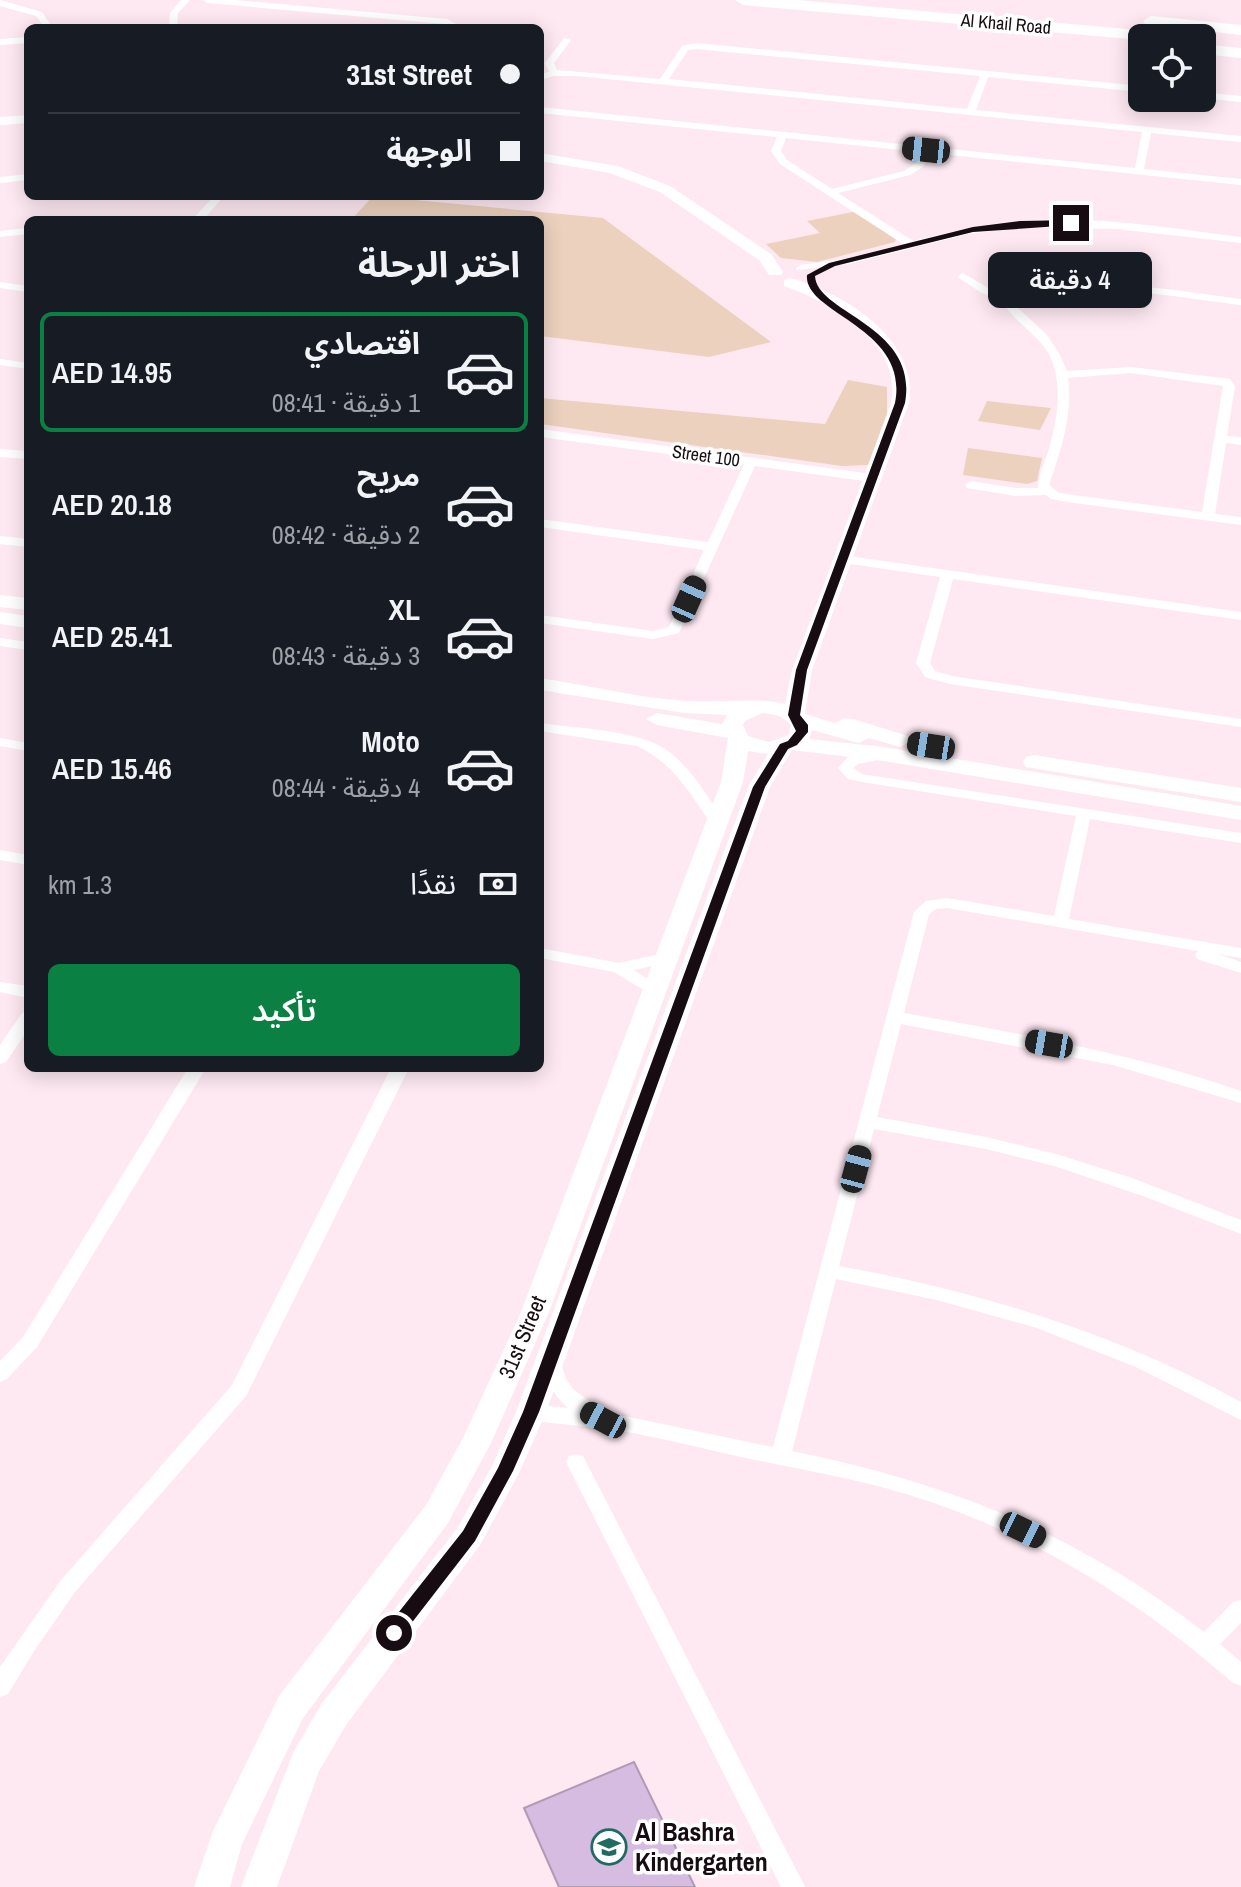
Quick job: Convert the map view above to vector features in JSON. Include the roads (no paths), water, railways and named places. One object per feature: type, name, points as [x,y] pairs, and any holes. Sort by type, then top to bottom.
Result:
[{"type":"highway","name":"Al Khail Road","points":[[743,0],[1128,34]]},
{"type":"highway","name":"Al Khail Road","points":[[916,0],[1241,30]]},
{"type":"highway","points":[[1129,13],[1241,23]]},
{"type":"highway","points":[[1038,26],[1071,34],[1128,40]]},
{"type":"highway","points":[[1216,42],[1241,44]]},
{"type":"highway","points":[[1216,50],[1241,53]]},
{"type":"street","points":[[173,24],[174,13],[186,0]]},
{"type":"street","points":[[207,0],[441,24]]},
{"type":"street","points":[[0,3],[39,14],[46,24]]},
{"type":"street","points":[[0,42],[24,40]]},
{"type":"street","points":[[554,73],[549,63],[567,40]]},
{"type":"street","points":[[663,81],[682,52],[711,48],[1128,88]]},
{"type":"street","points":[[544,76],[554,73],[663,81],[1241,139]]},
{"type":"street","points":[[970,112],[985,74]]},
{"type":"street","points":[[1216,96],[1241,99]]},
{"type":"street","points":[[544,110],[1241,182]]},
{"type":"street","points":[[0,121],[24,119]]},
{"type":"street","points":[[1139,171],[1147,130]]},
{"type":"street","points":[[783,135],[776,151],[778,157],[910,244]]},
{"type":"street","points":[[832,192],[907,173],[920,165],[926,150]]},
{"type":"street","points":[[544,158],[613,169],[665,189],[765,257],[804,277],[884,343],[901,373],[900,403],[800,678],[796,717]]},
{"type":"street","points":[[0,180],[24,177]]},
{"type":"street","points":[[201,216],[215,200]]},
{"type":"street","points":[[765,257],[775,272],[804,277],[832,264],[910,244],[973,230],[1045,223],[1097,224],[1241,240]]},
{"type":"street","points":[[0,234],[24,231]]},
{"type":"street","points":[[963,276],[986,291],[1010,299],[1050,287],[1087,286],[1241,302]]},
{"type":"street","points":[[0,285],[24,288]]},
{"type":"street","points":[[1010,299],[1009,307],[1043,337],[1064,375],[1066,405],[1043,486],[1047,491]]},
{"type":"street","points":[[0,362],[24,365]]},
{"type":"street","points":[[1064,375],[1131,370],[1203,377],[1227,390],[1208,516]]},
{"type":"street","name":"Street 100","points":[[544,434],[872,478]]},
{"type":"street","points":[[1220,439],[1241,441]]},
{"type":"street","points":[[0,453],[24,455]]},
{"type":"street","points":[[544,620],[645,634],[668,633],[676,626],[751,462]]},
{"type":"street","points":[[971,485],[1026,493],[1047,491],[1067,498],[1241,521]]},
{"type":"street","points":[[544,524],[713,547]]},
{"type":"street","points":[[0,540],[24,543]]},
{"type":"street","points":[[842,559],[1241,616]]},
{"type":"street","points":[[947,575],[923,663],[930,674],[950,680],[1241,723]]},
{"type":"street","points":[[0,601],[24,604]]},
{"type":"street","points":[[0,618],[24,621]]},
{"type":"street","points":[[0,642],[24,645]]},
{"type":"street","points":[[736,736],[732,725],[736,717],[800,678]]},
{"type":"street","points":[[800,678],[817,710],[892,748]]},
{"type":"street","points":[[544,685],[684,707],[780,709],[892,748],[1241,813]]},
{"type":"street","points":[[544,702],[736,736],[759,748],[788,745],[892,748],[1241,795]]},
{"type":"street","name":"31st Street","points":[[259,1887],[305,1764],[334,1714],[469,1536],[505,1471],[531,1412],[759,787],[788,745],[802,732],[796,717]]},
{"type":"street","points":[[544,728],[640,742],[656,748],[681,769],[716,821]]},
{"type":"street","name":"31st Street","points":[[212,1887],[225,1843],[291,1707],[437,1514],[476,1443],[535,1312],[652,990],[736,774],[736,736]]},
{"type":"street","points":[[0,742],[24,746]]},
{"type":"street","points":[[892,748],[853,760],[845,768],[853,776],[862,778],[1241,838]]},
{"type":"street","points":[[1061,921],[1084,812]]},
{"type":"street","points":[[0,855],[24,859]]},
{"type":"street","points":[[780,1457],[922,912],[932,905],[947,903],[1241,953]]},
{"type":"street","points":[[1152,939],[1241,968]]},
{"type":"street","points":[[544,954],[619,968],[652,990]]},
{"type":"street","points":[[619,968],[664,958]]},
{"type":"street","points":[[0,987],[24,991]]},
{"type":"street","points":[[895,1017],[1119,1058],[1188,1077],[1241,1097]]},
{"type":"street","points":[[0,1058],[24,1023]]},
{"type":"street","points":[[0,1374],[30,1342],[195,1072]]},
{"type":"street","points":[[0,1687],[26,1644],[68,1586],[239,1390],[395,1072]]},
{"type":"street","points":[[869,1122],[946,1135],[1053,1159],[1160,1193],[1241,1227]]},
{"type":"street","points":[[829,1271],[920,1287],[995,1306],[1070,1331],[1145,1362],[1241,1412]]},
{"type":"street","points":[[535,1312],[511,1395],[522,1409],[603,1420],[780,1457],[926,1492],[999,1518],[1070,1552],[1139,1594],[1206,1644],[1241,1676]]},
{"type":"street","points":[[552,1352],[557,1382],[565,1395],[577,1407],[603,1420]]},
{"type":"street","points":[[576,1462],[793,1887]]},
{"type":"street","points":[[1206,1644],[1241,1609]]},
{"type":"place","name":"Al Bashra Kindergarten","points":[[609,1847]]}]
